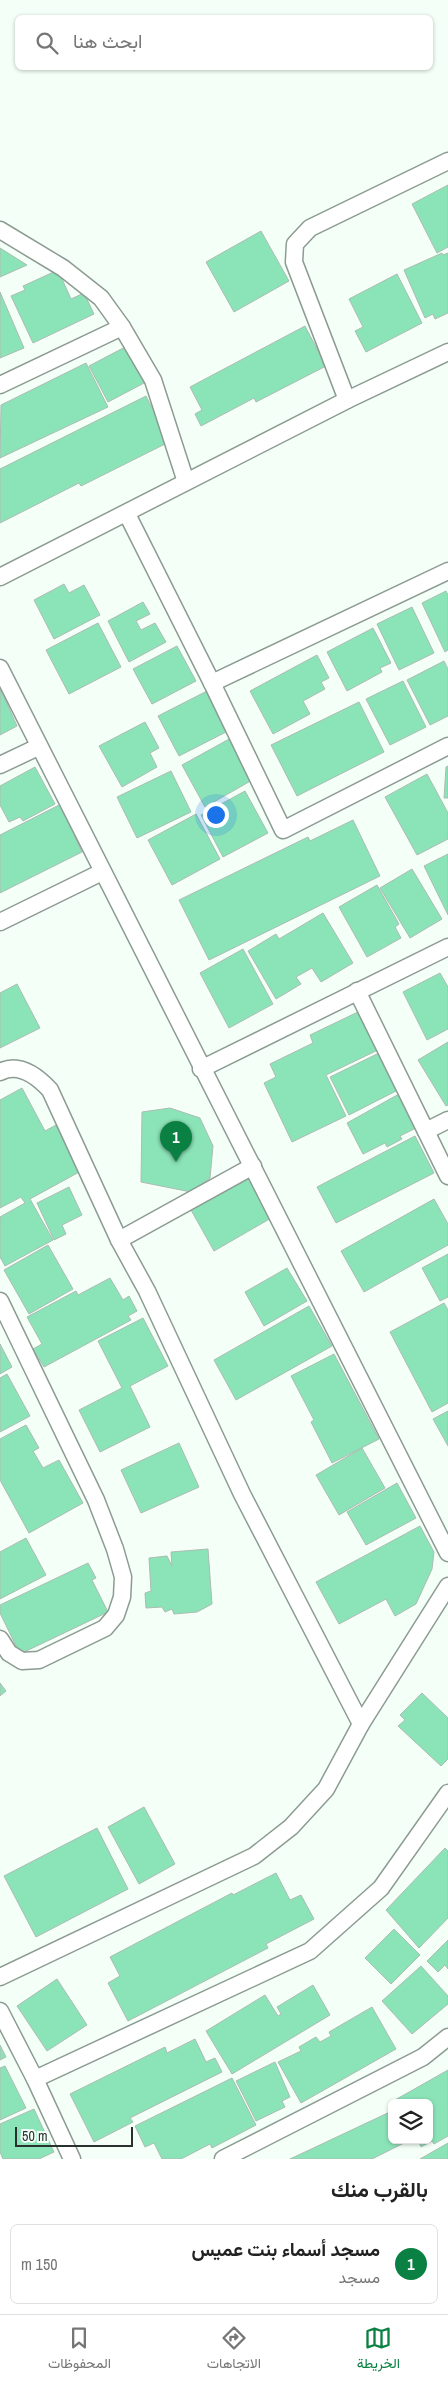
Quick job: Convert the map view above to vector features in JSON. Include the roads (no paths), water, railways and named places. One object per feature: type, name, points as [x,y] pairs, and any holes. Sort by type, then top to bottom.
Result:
[{"type":"street","points":[[347,400],[294,262],[295,244],[310,228],[448,161]]},
{"type":"street","points":[[0,230],[63,268],[101,298],[122,327],[153,380],[186,482]]},
{"type":"street","points":[[0,385],[122,327]]},
{"type":"street","points":[[0,577],[127,514],[347,400],[448,352]]},
{"type":"street","points":[[127,514],[283,830],[448,746]]},
{"type":"street","points":[[212,683],[447,574]]},
{"type":"street","points":[[0,668],[201,1069],[253,1166],[448,1553]]},
{"type":"street","points":[[0,764],[38,747]]},
{"type":"street","points":[[0,922],[102,872]]},
{"type":"street","points":[[201,1069],[448,947]]},
{"type":"street","points":[[357,991],[448,1176]]},
{"type":"street","points":[[0,1072],[8,1068],[23,1070],[40,1079],[50,1090],[119,1240],[147,1291],[242,1494],[361,1724]]},
{"type":"street","points":[[426,1131],[448,1120]]},
{"type":"street","points":[[119,1240],[253,1166]]},
{"type":"street","points":[[0,1301],[96,1500],[124,1577],[122,1597],[116,1615],[105,1628],[39,1660],[22,1661],[9,1653],[0,1639]]},
{"type":"street","points":[[0,1977],[254,1856],[290,1827],[326,1789],[361,1724],[448,1586]]},
{"type":"street","points":[[36,2079],[310,1951],[381,1888],[448,1792]]},
{"type":"street","points":[[0,2011],[36,2079],[72,2159]]},
{"type":"street","points":[[223,2159],[423,2057],[448,2037]]},
{"type":"place","name":"مسجد أسماء بنت عميس","points":[[176,1162]]}]
